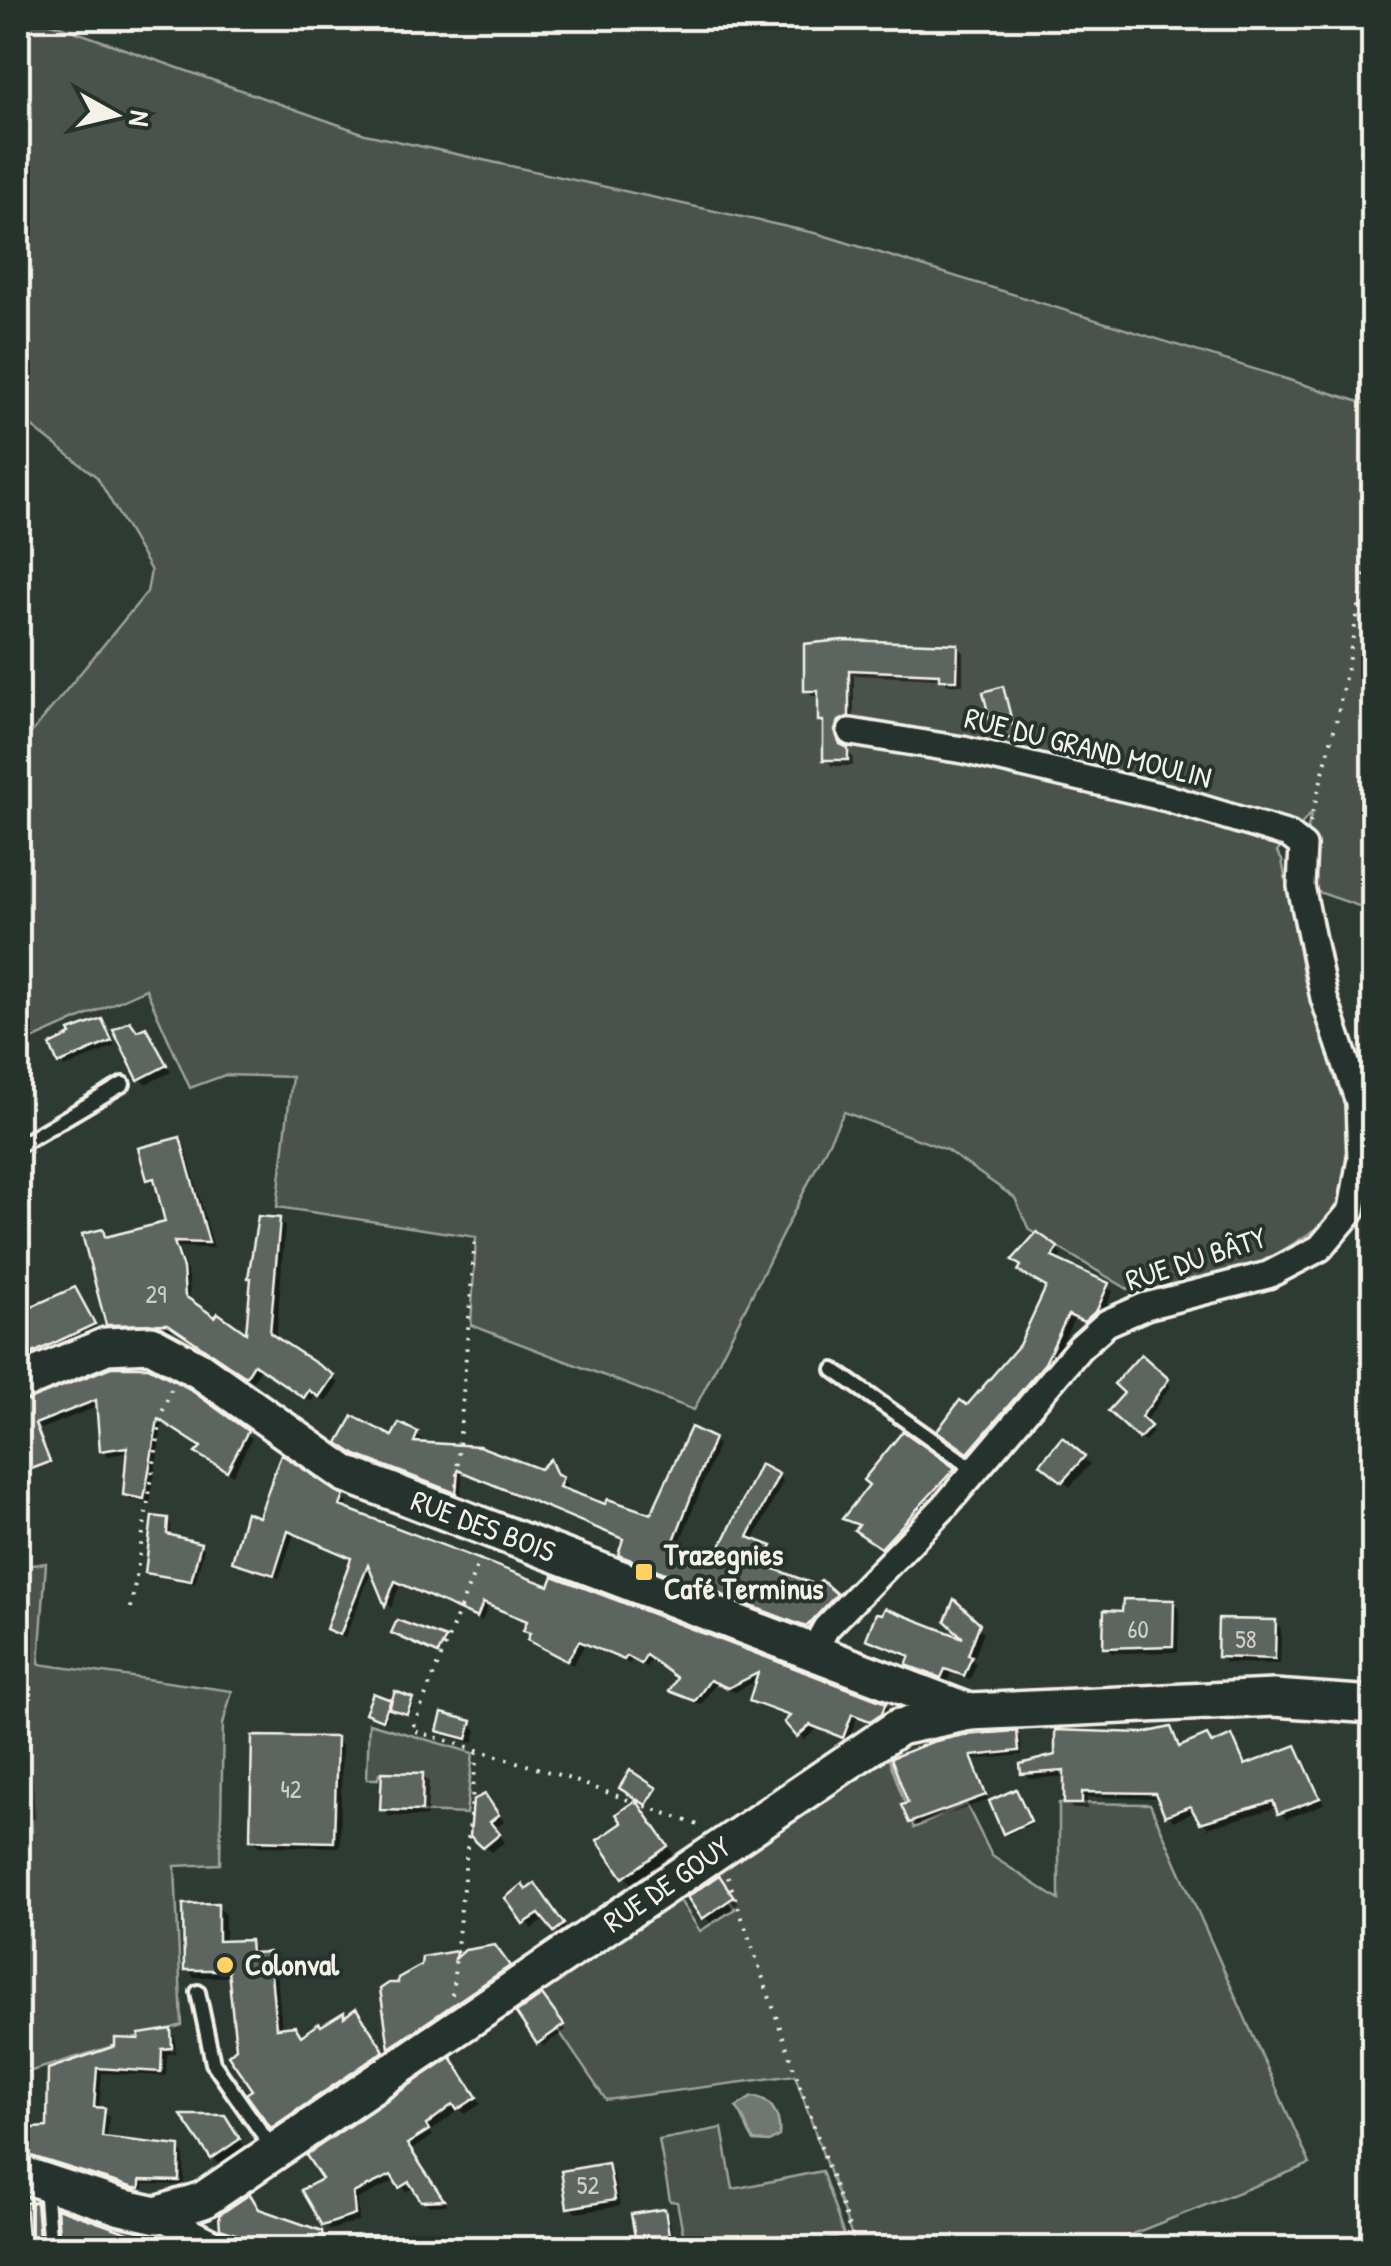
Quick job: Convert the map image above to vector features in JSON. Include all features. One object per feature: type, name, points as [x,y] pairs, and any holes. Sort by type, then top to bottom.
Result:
[{"type":"street","name":"RUE DU GRAND MOULIN","points":[[851,732],[927,742],[1167,798],[1288,835],[1304,846]]},
{"type":"street","name":"RUE DU BÂTY","points":[[814,1650],[826,1628],[944,1507],[1080,1348],[1108,1323],[1146,1306],[1268,1275],[1320,1248],[1352,1210],[1361,1159],[1359,1102],[1324,998],[1301,886],[1304,846]]},
{"type":"street","name":"RUE DES BOIS","points":[[18,1383],[106,1346],[151,1344],[182,1361],[346,1474],[970,1712]]},
{"type":"street","name":"RUE DE GOUY","points":[[157,2215],[202,2200],[899,1727],[970,1712],[1274,1698],[1374,1705]]},
{"type":"street","points":[[31,2178],[121,2208],[157,2215],[222,2248]]},
{"type":"lane","points":[[18,1146],[123,1084]]},
{"type":"lane","points":[[834,1370],[974,1470]]},
{"type":"lane","points":[[198,1992],[213,2063],[274,2151]]},
{"type":"lane","points":[[31,2178],[50,2248]]},
{"type":"path","points":[[1304,846],[1323,780],[1374,530]]},
{"type":"path","points":[[454,1515],[475,1238]]},
{"type":"path","points":[[131,1608],[162,1413],[182,1361]]},
{"type":"path","points":[[491,1530],[412,1730],[574,1780],[706,1828],[719,1849],[856,2248]]},
{"type":"path","points":[[463,2022],[451,1990],[477,1750]]},
{"type":"shaded area","points":[[18,18],[37,18],[365,134],[819,234],[1373,406],[1373,911],[1301,886],[1303,846],[1312,812],[1277,852],[1282,860],[1304,979],[1348,1107],[1345,1187],[1330,1220],[1265,1262],[1141,1297],[1029,1230],[1015,1198],[945,1149],[844,1112],[694,1410],[471,1325],[476,1237],[277,1207],[292,1077],[225,1075],[190,1088],[146,989],[18,1049],[18,749],[147,592],[151,571],[97,477],[18,416]]},
{"type":"shaded area","points":[[46,1563],[39,1664],[232,1691],[223,1724],[220,1864],[175,1866],[182,2025],[18,2075],[18,1834],[32,1832],[28,1738],[18,1738],[18,1567]]},
{"type":"shaded area","points":[[369,1723],[473,1753],[466,1814],[419,1812],[420,1774],[379,1773],[378,1779],[367,1779]]},
{"type":"shaded area","points":[[887,1754],[914,1828],[966,1804],[992,1856],[1059,1900],[1059,1803],[1150,1804],[1310,2164],[1097,2248],[856,2248],[795,2075],[606,2100],[533,1993],[675,1893],[700,1931],[735,1909],[709,1869]]},
{"type":"shaded area","points":[[752,2097],[765,2101],[777,2116],[779,2136],[769,2142],[754,2141],[736,2107]]},
{"type":"shaded area","points":[[722,2128],[733,2189],[822,2171],[844,2236],[786,2248],[686,2248],[677,2202],[670,2201],[659,2140]]},
{"type":"building","points":[[842,640],[958,644],[957,680],[939,680],[939,674],[849,670],[849,716],[839,721],[835,730],[840,744],[848,748],[848,760],[823,760],[818,691],[804,691],[804,644]]},
{"type":"building","points":[[1003,686],[1016,737],[998,742],[983,692]]},
{"type":"building","points":[[102,1019],[112,1041],[58,1064],[50,1045],[71,1035],[69,1031]]},
{"type":"building","points":[[130,1021],[137,1031],[146,1027],[167,1065],[138,1080],[113,1030]]},
{"type":"building","points":[[180,1137],[209,1243],[174,1242],[183,1268],[185,1296],[246,1333],[248,1278],[258,1216],[280,1218],[270,1333],[334,1375],[319,1397],[309,1390],[304,1398],[254,1364],[246,1377],[168,1324],[106,1325],[82,1234],[103,1229],[105,1237],[165,1222],[154,1178],[147,1180],[138,1148]]},
{"type":"building","points":[[1037,1232],[1058,1247],[1052,1257],[1109,1283],[1097,1310],[1084,1322],[1068,1315],[1045,1363],[968,1453],[937,1431],[960,1400],[967,1405],[1019,1345],[1046,1287],[1018,1271],[1021,1266],[1012,1260]]},
{"type":"building","points":[[75,1287],[95,1324],[18,1360],[18,1318],[35,1305]]},
{"type":"building","points":[[1141,1354],[1169,1379],[1141,1417],[1151,1426],[1139,1439],[1108,1411],[1124,1393],[1114,1384]]},
{"type":"building","points":[[111,1367],[148,1367],[188,1388],[248,1431],[227,1471],[195,1453],[201,1447],[158,1419],[144,1499],[123,1495],[127,1447],[100,1451],[96,1400],[35,1424],[50,1462],[26,1471],[18,1447],[18,1404]]},
{"type":"building","points":[[353,1416],[392,1436],[399,1423],[418,1432],[414,1442],[479,1446],[540,1469],[550,1459],[557,1475],[563,1477],[559,1487],[605,1504],[608,1499],[651,1514],[691,1427],[714,1438],[673,1543],[715,1559],[760,1464],[779,1474],[748,1537],[772,1546],[762,1564],[816,1585],[821,1580],[837,1594],[806,1627],[618,1555],[623,1539],[458,1470],[456,1493],[356,1455],[338,1443]]},
{"type":"building","points":[[903,1431],[955,1468],[881,1548],[854,1530],[859,1525],[842,1519],[869,1485],[863,1480]]},
{"type":"building","points":[[1062,1437],[1085,1456],[1062,1482],[1040,1464]]},
{"type":"building","points":[[281,1454],[344,1496],[340,1506],[549,1586],[553,1576],[886,1703],[882,1713],[870,1721],[852,1714],[843,1738],[810,1725],[797,1737],[784,1722],[790,1716],[749,1701],[758,1673],[728,1688],[710,1680],[695,1701],[669,1691],[677,1678],[646,1655],[641,1664],[579,1641],[567,1661],[527,1640],[530,1633],[523,1631],[527,1621],[483,1603],[477,1618],[395,1581],[385,1606],[368,1565],[340,1635],[326,1629],[351,1558],[288,1531],[274,1575],[232,1562],[246,1512],[259,1517]]},
{"type":"building","points":[[152,1516],[168,1518],[167,1534],[201,1543],[191,1581],[145,1573]]},
{"type":"building","points":[[954,1599],[980,1623],[964,1676],[945,1669],[941,1678],[906,1665],[910,1656],[866,1639],[876,1613],[882,1614],[885,1608],[963,1638],[945,1621]]},
{"type":"building","points":[[1123,1599],[1174,1600],[1173,1646],[1103,1648],[1104,1610],[1122,1611]]},
{"type":"building","points":[[1218,1619],[1276,1620],[1275,1659],[1217,1657]]},
{"type":"building","points":[[397,1620],[446,1638],[438,1654],[391,1633]]},
{"type":"building","points":[[395,1691],[413,1698],[407,1714],[389,1709]]},
{"type":"building","points":[[373,1693],[391,1700],[382,1720],[365,1713]]},
{"type":"building","points":[[442,1713],[472,1721],[467,1739],[437,1731]]},
{"type":"building","points":[[1171,1727],[1179,1747],[1207,1735],[1212,1744],[1232,1735],[1245,1765],[1296,1745],[1320,1798],[1278,1814],[1273,1801],[1200,1823],[1190,1806],[1165,1816],[1155,1793],[1082,1792],[1082,1804],[1064,1804],[1064,1771],[1021,1774],[1020,1764],[1055,1755],[1055,1730],[1144,1733]]},
{"type":"building","points":[[1017,1731],[1019,1751],[971,1756],[986,1795],[909,1823],[901,1805],[908,1803],[891,1758],[963,1735]]},
{"type":"building","points":[[252,1736],[337,1737],[334,1842],[250,1840]]},
{"type":"building","points":[[630,1770],[657,1788],[646,1805],[619,1788]]},
{"type":"building","points":[[382,1772],[423,1773],[422,1811],[380,1810]]},
{"type":"building","points":[[1016,1789],[1031,1821],[1003,1834],[989,1801]]},
{"type":"building","points":[[485,1794],[499,1815],[490,1822],[500,1834],[483,1848],[470,1836],[473,1800]]},
{"type":"building","points":[[636,1800],[668,1846],[623,1878],[597,1840],[622,1823],[616,1814]]},
{"type":"building","points":[[719,1875],[734,1897],[702,1919],[687,1897]]},
{"type":"building","points":[[535,1883],[564,1924],[554,1932],[539,1914],[523,1924],[505,1898],[522,1884],[526,1890]]},
{"type":"building","points":[[218,1903],[218,1941],[250,1940],[251,1953],[269,1952],[276,2028],[295,2026],[301,2036],[319,2023],[321,2026],[344,2012],[344,2017],[356,2008],[384,2051],[271,2128],[246,2094],[252,2090],[228,2055],[236,2048],[228,1970],[184,1970],[183,1904]]},
{"type":"building","points":[[495,1945],[510,1966],[389,2048],[380,1989],[398,1983],[398,1978],[421,1965],[422,1957],[456,1951],[455,1959],[465,1950]]},
{"type":"building","points":[[542,1995],[564,2025],[537,2044],[516,2013]]},
{"type":"building","points":[[171,2029],[172,2048],[162,2049],[161,2072],[97,2068],[94,2107],[105,2108],[102,2137],[180,2146],[179,2181],[140,2180],[140,2188],[134,2188],[18,2152],[19,2129],[47,2127],[48,2069],[115,2046],[115,2038],[139,2039],[139,2034]]},
{"type":"building","points":[[451,2057],[477,2097],[457,2110],[453,2104],[426,2125],[429,2130],[407,2144],[444,2200],[421,2201],[409,2182],[399,2188],[391,2175],[353,2193],[355,2215],[322,2226],[301,2190],[322,2179],[306,2155]]},
{"type":"building","points":[[181,2115],[225,2115],[240,2139],[211,2159]]},
{"type":"building","points":[[608,2163],[615,2200],[567,2208],[561,2171]]},
{"type":"building","points":[[250,2194],[259,2209],[322,2231],[324,2248],[278,2248],[220,2229],[219,2215]]},
{"type":"building","points":[[36,2202],[40,2248],[29,2248],[25,2203]]},
{"type":"building","points":[[57,2208],[165,2246],[165,2248],[60,2248]]},
{"type":"building","points":[[665,2209],[671,2248],[637,2248],[631,2214]]},
{"type":"place","name":"Trazegnies Café Terminus","points":[[644,1572]]},
{"type":"place","name":"Colonval","points":[[225,1965]]}]
